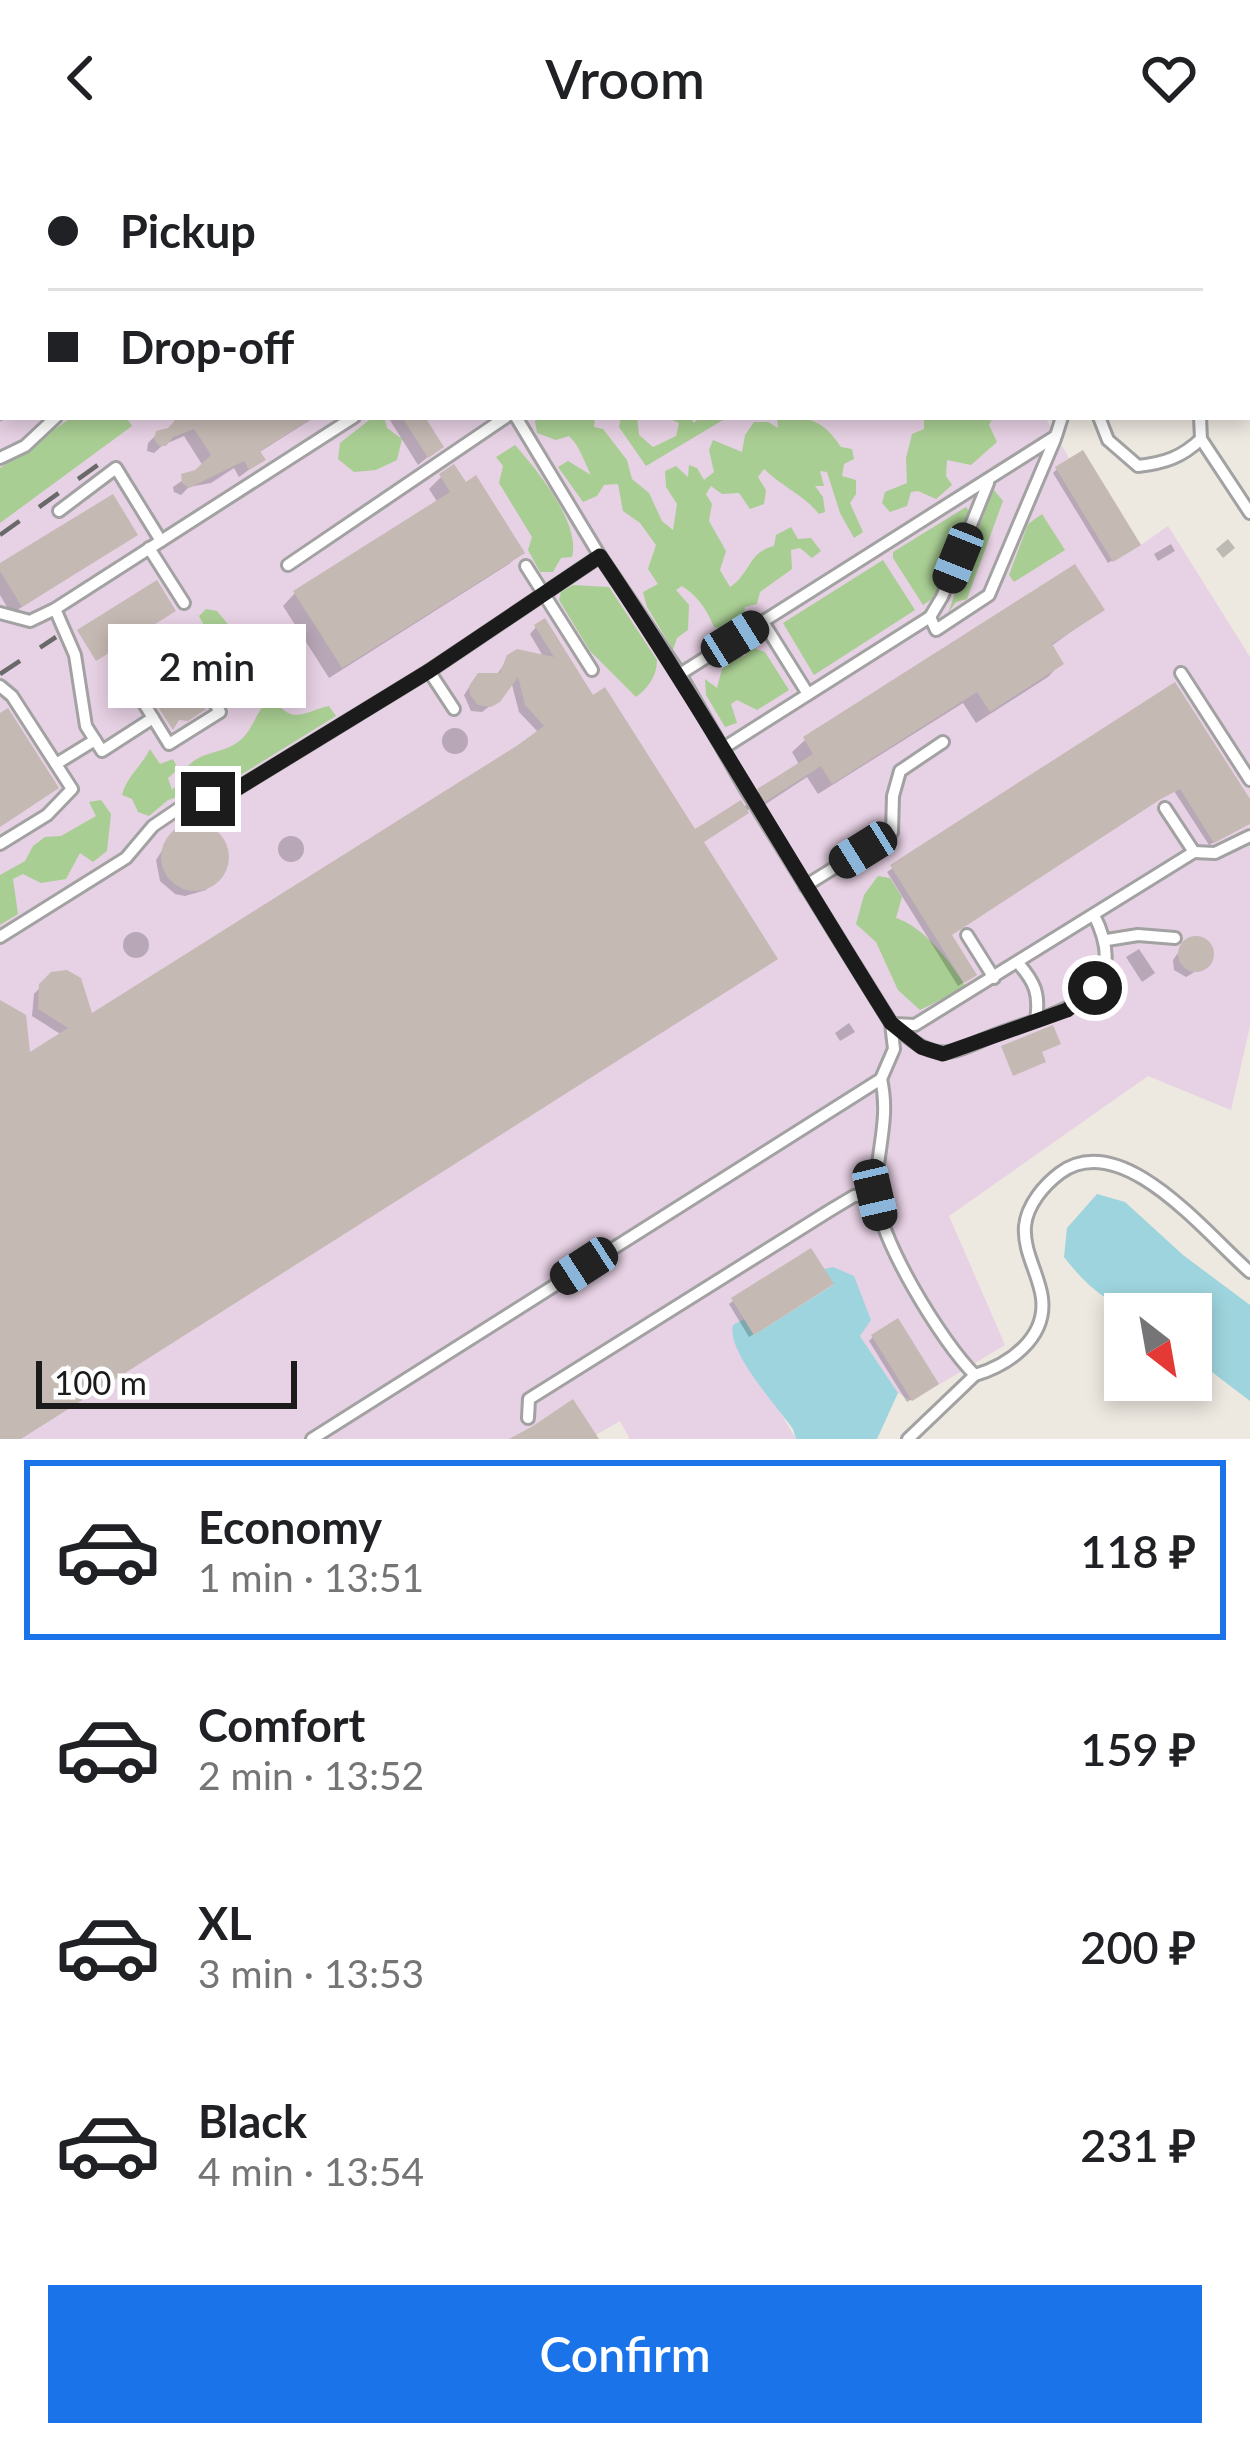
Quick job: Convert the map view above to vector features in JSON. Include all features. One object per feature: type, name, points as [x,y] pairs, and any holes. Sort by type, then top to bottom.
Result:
[{"type":"lane","points":[[0,458],[25,446],[53,420]]},
{"type":"lane","points":[[0,613],[30,621],[55,609],[349,420]]},
{"type":"lane","points":[[288,565],[502,420]]},
{"type":"lane","points":[[518,420],[600,556],[680,674],[891,1023],[921,1047],[943,1054],[1067,1010],[1095,988],[1108,964],[1107,940],[1094,915]]},
{"type":"lane","points":[[930,617],[936,630],[989,595],[1061,420]]},
{"type":"lane","points":[[1101,420],[1108,440],[1138,466],[1186,454],[1201,439]]},
{"type":"lane","points":[[1200,420],[1201,439],[1250,513]]},
{"type":"lane","points":[[680,674],[1056,436]]},
{"type":"lane","points":[[59,511],[116,468],[161,541]]},
{"type":"lane","points":[[725,747],[930,617],[989,480]]},
{"type":"lane","points":[[149,548],[184,603]]},
{"type":"lane","points":[[0,937],[126,858],[153,826],[178,809],[238,788],[429,671],[600,556]]},
{"type":"lane","points":[[526,566],[592,670]]},
{"type":"lane","points":[[55,609],[75,655],[86,727],[102,751],[153,718]]},
{"type":"lane","points":[[763,622],[808,694]]},
{"type":"lane","points":[[184,652],[220,712],[169,744],[153,718],[132,684],[184,652]]},
{"type":"lane","points":[[429,671],[454,709]]},
{"type":"lane","points":[[1181,674],[1250,780]]},
{"type":"lane","points":[[0,686],[12,696],[71,789],[47,815],[0,844]]},
{"type":"lane","points":[[56,764],[95,740]]},
{"type":"lane","points":[[806,886],[892,832],[893,796],[900,771],[943,742]]},
{"type":"lane","points":[[1165,808],[1194,851]]},
{"type":"lane","points":[[891,1023],[915,1025],[1194,851],[1215,853],[1250,836]]},
{"type":"lane","points":[[967,935],[994,977]]},
{"type":"lane","points":[[1107,940],[1138,935],[1175,938]]},
{"type":"lane","points":[[1018,963],[1033,979],[1040,996],[1036,1020]]},
{"type":"lane","points":[[313,1439],[881,1078],[894,1049],[891,1023]]},
{"type":"lane","points":[[881,1078],[887,1105],[875,1195],[883,1229],[946,1343],[975,1375]]},
{"type":"lane","points":[[908,1439],[975,1375],[997,1369],[1021,1351],[1041,1323],[1042,1297],[1028,1257],[1025,1224],[1048,1181],[1067,1167],[1090,1161],[1119,1165],[1153,1183],[1250,1272]]},
{"type":"lane","points":[[528,1418],[529,1399],[829,1210],[854,1196],[875,1195]]},
{"type":"shaded area","points":[[0,420],[1047,420],[1069,458],[1056,467],[1141,545],[1168,526],[1250,657],[1250,1026],[1231,1110],[1148,1076],[949,1216],[1005,1345],[912,1401],[898,1393],[860,1336],[854,1277],[834,1284],[754,1335],[744,1319],[768,1392],[796,1439],[630,1439],[620,1421],[589,1439],[0,1439]]},
{"type":"green space","points":[[68,420],[128,420],[132,426],[0,523],[0,468]]},
{"type":"green space","points":[[369,420],[385,420],[387,428],[402,439],[397,460],[376,470],[354,472],[338,459],[340,443]]},
{"type":"green space","points":[[595,420],[594,427],[603,429],[627,460],[632,479],[649,493],[662,521],[673,530],[677,504],[666,487],[665,471],[676,466],[688,477],[689,465],[704,480],[714,472],[709,450],[713,440],[742,452],[754,422],[778,428],[777,420],[814,422],[828,430],[841,447],[852,449],[854,459],[844,464],[842,476],[856,480],[850,503],[863,532],[854,538],[827,472],[820,471],[824,486],[815,486],[823,497],[825,512],[819,514],[764,469],[758,477],[766,490],[764,504],[750,509],[739,493],[722,494],[711,486],[706,494],[712,504],[709,521],[726,551],[720,570],[730,587],[759,553],[774,546],[776,535],[791,527],[798,539],[811,538],[821,551],[812,558],[800,548],[791,550],[792,569],[760,592],[757,604],[745,607],[744,617],[735,626],[729,624],[724,630],[714,627],[688,590],[682,586],[676,590],[689,605],[688,630],[677,638],[673,650],[643,592],[658,584],[648,569],[656,545],[640,523],[623,511],[618,484],[604,485],[597,496],[583,502],[558,467],[568,461],[591,475],[579,449],[569,436],[556,440],[537,433],[535,421]]},
{"type":"green space","points":[[620,420],[637,420],[639,435],[653,447],[676,436],[679,423],[672,420],[723,420],[646,466],[619,427]]},
{"type":"green space","points":[[924,420],[992,420],[989,425],[997,442],[971,465],[947,460],[946,476],[952,485],[936,499],[911,492],[907,506],[890,512],[882,503],[885,492],[907,483],[912,434],[924,429]]},
{"type":"green space","points":[[515,445],[556,498],[570,529],[572,557],[561,558],[553,572],[540,572],[528,550],[532,537],[499,483],[503,466],[496,457]]},
{"type":"green space","points":[[993,489],[1003,501],[967,599],[956,602],[948,613]]},
{"type":"green space","points":[[966,507],[970,512],[938,595],[923,605],[893,552]]},
{"type":"green space","points":[[1042,514],[1065,550],[1014,582],[1009,575],[1028,524]]},
{"type":"green space","points":[[883,560],[915,610],[814,675],[783,623]]},
{"type":"green space","points":[[573,585],[609,587],[657,660],[651,681],[636,697],[590,651],[559,600],[561,592]]},
{"type":"green space","points":[[206,609],[217,611],[232,629],[246,668],[227,680],[220,662],[210,654],[210,637],[199,616]]},
{"type":"green space","points":[[748,646],[765,652],[789,690],[757,710],[737,700],[731,704],[737,723],[725,727],[706,695],[705,679],[717,688],[722,669],[734,657],[745,656]]},
{"type":"green space","points":[[272,698],[293,714],[329,706],[336,716],[234,779],[168,800],[149,816],[122,795],[150,749],[160,764],[173,759],[178,769],[168,778],[172,790],[194,761],[241,739]]},
{"type":"green space","points":[[101,800],[111,814],[107,851],[93,862],[80,853],[66,879],[41,883],[23,874],[13,879],[18,914],[0,925],[0,875],[25,861],[45,837],[61,836],[96,816],[89,802]]},
{"type":"green space","points":[[878,876],[890,878],[902,897],[896,918],[926,937],[966,987],[920,1010],[898,990],[876,942],[856,924],[864,895]]},
{"type":"water","points":[[1097,1194],[1125,1202],[1183,1255],[1250,1305],[1250,1401],[1212,1372],[1212,1293],[1104,1296],[1064,1257],[1067,1228]]},
{"type":"water","points":[[833,1267],[854,1276],[871,1320],[860,1336],[898,1393],[877,1439],[796,1439],[745,1363],[733,1336],[733,1325],[744,1319],[754,1335],[833,1285],[824,1269]]},
{"type":"building","points":[[175,420],[309,420],[260,451],[266,460],[249,470],[244,461],[189,488],[181,474],[195,470],[211,455],[194,429],[159,446],[156,431]]},
{"type":"building","points":[[404,420],[427,420],[444,447],[428,458]]},
{"type":"building","points":[[1083,450],[1141,545],[1113,562],[1055,467]]},
{"type":"building","points":[[454,464],[466,482],[476,475],[525,553],[342,668],[293,591],[450,492],[439,474]]},
{"type":"building","points":[[113,494],[138,535],[22,607],[0,563]]},
{"type":"building","points":[[1075,564],[1105,610],[1052,644],[1064,664],[990,712],[977,692],[832,784],[821,766],[765,802],[757,789],[813,754],[803,737]]},
{"type":"building","points":[[157,580],[176,611],[96,661],[77,630]]},
{"type":"building","points":[[545,618],[593,695],[605,687],[695,829],[741,800],[749,813],[704,842],[778,959],[21,1439],[0,1439],[0,1000],[26,1015],[30,1052],[68,1028],[38,1009],[39,984],[51,972],[67,970],[81,978],[92,1013],[518,745],[544,726],[525,705],[518,677],[491,707],[478,705],[469,686],[478,673],[500,673],[507,655],[517,649],[554,657],[534,625]]},
{"type":"building","points":[[176,674],[188,682],[195,702],[206,709],[188,721],[179,720],[173,730],[145,687]]},
{"type":"building","points":[[1175,682],[1250,799],[1250,824],[1214,843],[1180,789],[1161,799],[952,935],[977,975],[964,983],[890,865]]},
{"type":"building","points":[[8,708],[59,788],[0,827],[0,713]]},
{"type":"building","points":[[195,823],[219,833],[229,857],[219,881],[195,891],[171,881],[161,857],[171,833]]},
{"type":"building","points":[[1196,936],[1209,941],[1214,954],[1209,967],[1196,972],[1183,967],[1178,954],[1183,941]]},
{"type":"building","points":[[1053,1025],[1061,1044],[1042,1052],[1046,1062],[1013,1076],[1001,1046]]},
{"type":"building","points":[[811,1248],[834,1284],[754,1335],[731,1298]]},
{"type":"building","points":[[898,1318],[939,1384],[912,1401],[871,1335]]},
{"type":"building","points":[[573,1399],[599,1439],[509,1439],[533,1426]]},
{"type":"railway","points":[[0,535],[116,452]]},
{"type":"railway","points":[[0,674],[56,637]]},
{"type":"route","points":[[208,799],[238,788],[429,671],[600,556],[680,674],[891,1023],[921,1047],[943,1054],[1067,1010],[1095,988]]}]
